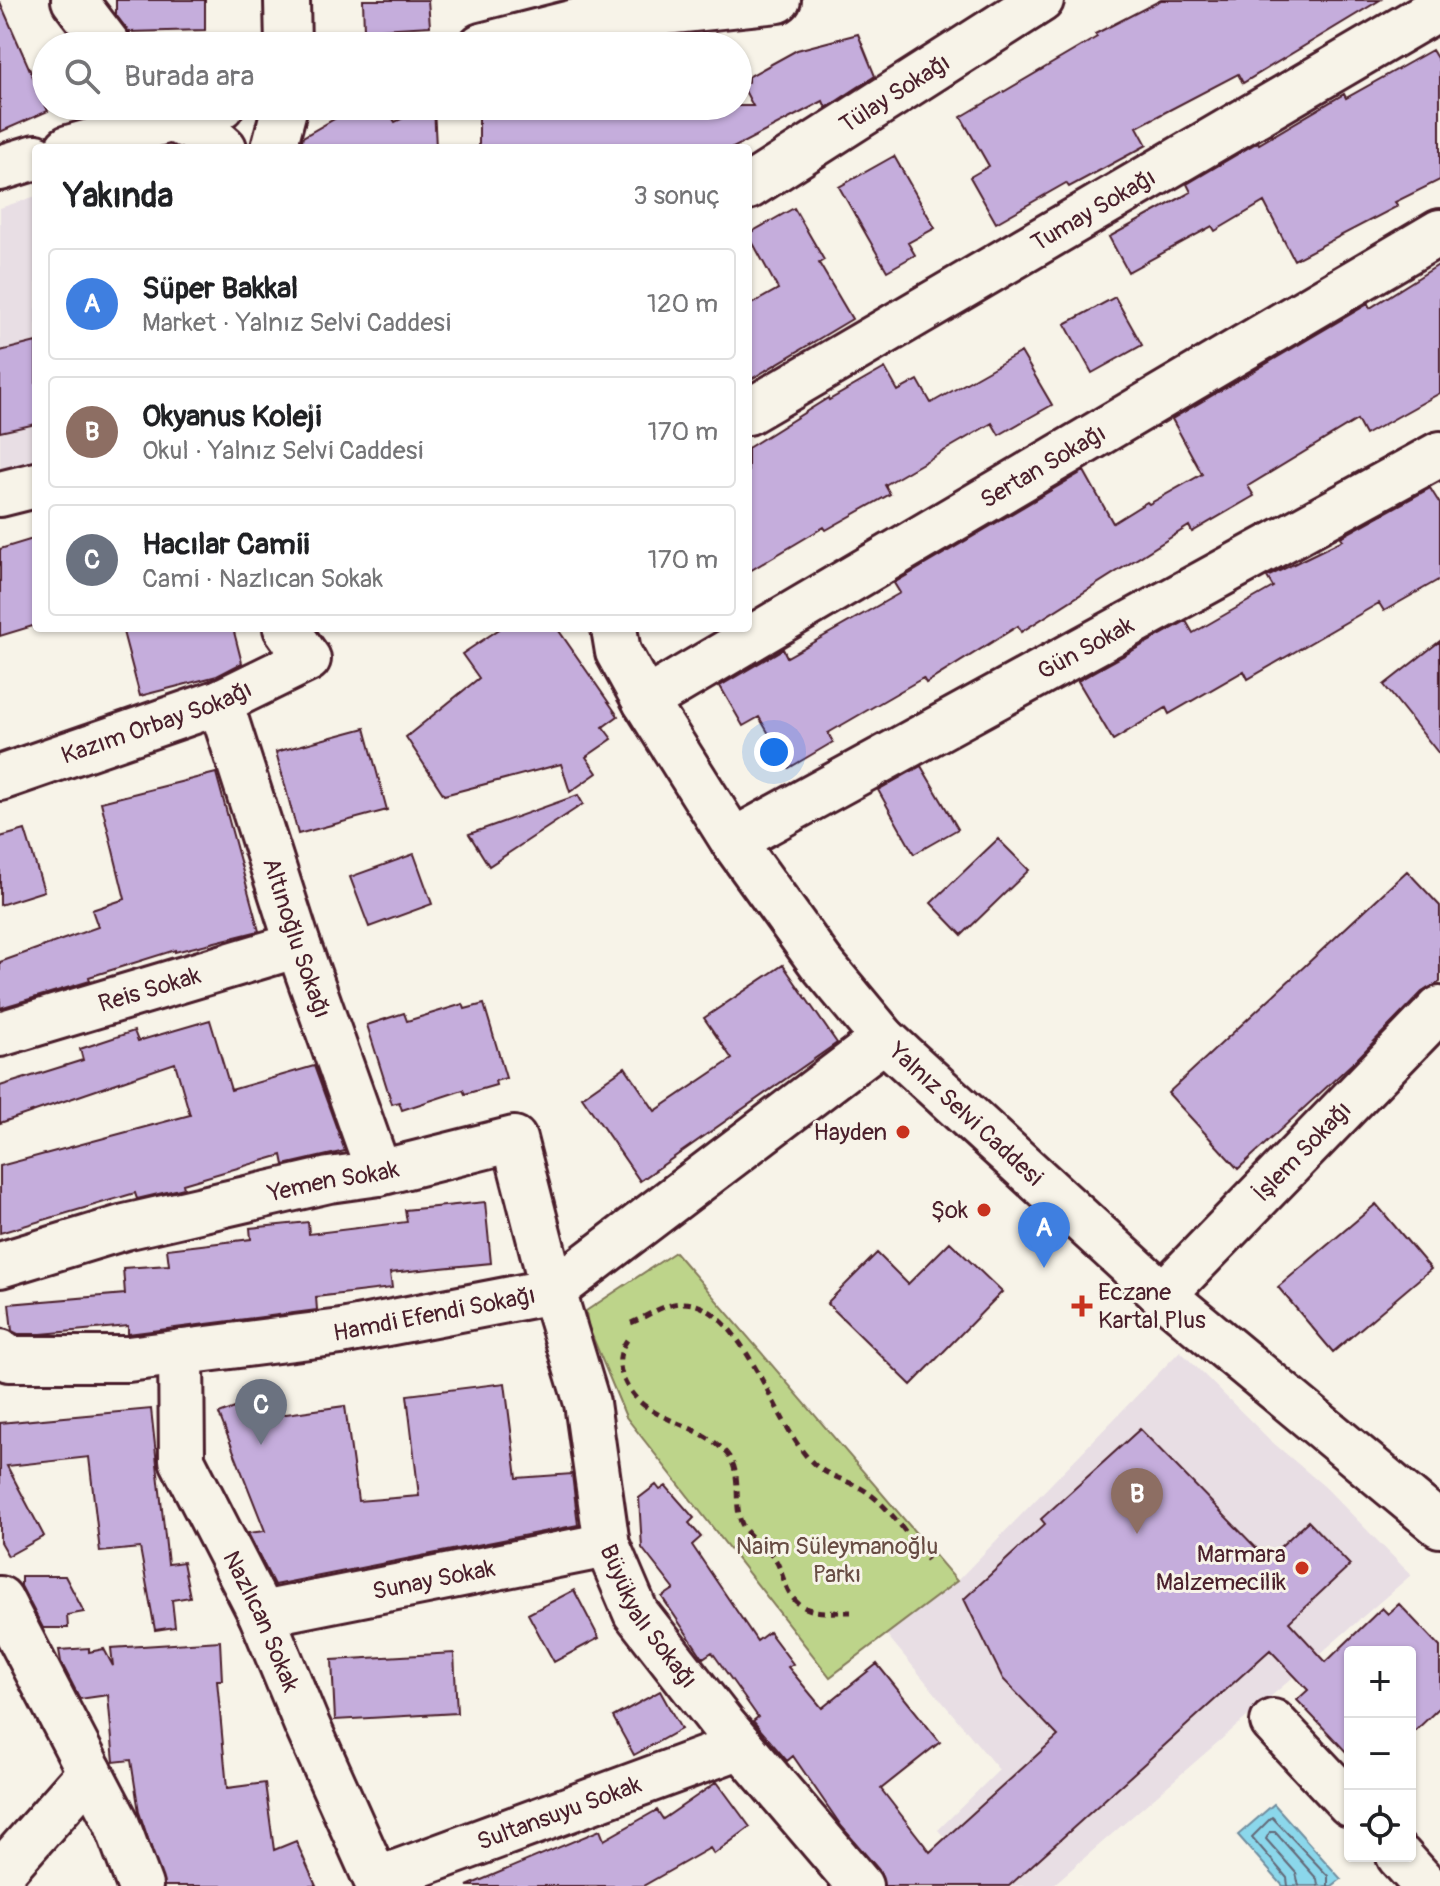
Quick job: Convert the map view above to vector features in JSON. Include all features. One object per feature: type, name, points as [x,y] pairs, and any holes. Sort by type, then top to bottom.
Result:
[{"type":"street","points":[[74,0],[98,32]]},
{"type":"street","points":[[287,0],[288,32]]},
{"type":"street","points":[[520,32],[579,11],[778,0]]},
{"type":"street","name":"Tülay Sokağı","points":[[752,184],[1041,0]]},
{"type":"street","name":"Tumay Sokağı","points":[[752,410],[1440,7]]},
{"type":"street","points":[[275,144],[281,120]]},
{"type":"street","points":[[85,144],[168,124],[207,133],[219,144]]},
{"type":"street","points":[[0,168],[32,158]]},
{"type":"street","name":"Sertan Sokağı","points":[[645,701],[1440,232]]},
{"type":"street","name":"Gün Sokak","points":[[733,841],[1440,454]]},
{"type":"street","points":[[0,494],[32,486]]},
{"type":"street","name":"Yalnız Selvi Caddesi","points":[[606,636],[733,841],[821,963],[884,1039],[1163,1295],[1440,1525]]},
{"type":"street","name":"Kazım Orbay Sokağı","points":[[0,778],[220,702],[297,644]]},
{"type":"street","name":"Altınoğlu Sokağı","points":[[220,702],[298,945],[379,1173]]},
{"type":"street","name":"Reis Sokak","points":[[0,1034],[298,945]]},
{"type":"street","name":"İşlem Sokağı","points":[[1163,1295],[1440,1009]]},
{"type":"street","name":"Hamdi Efendi Sokağı","points":[[0,1352],[9,1359],[128,1359],[341,1332],[553,1291],[884,1039]]},
{"type":"street","name":"Yemen Sokak","points":[[0,1265],[125,1227],[329,1180],[379,1173],[514,1139],[553,1291]]},
{"type":"street","name":"Büyükyalı Sokağı","points":[[553,1291],[587,1403],[607,1545],[636,1613],[741,1746],[860,1886]]},
{"type":"street","name":"Nazlıcan Sokak","points":[[181,1352],[182,1460],[261,1614],[378,1883]]},
{"type":"street","name":"Sunay Sokak","points":[[261,1614],[607,1545]]},
{"type":"street","points":[[0,1599],[116,1822],[140,1886]]},
{"type":"street","points":[[1273,1722],[1344,1798]]},
{"type":"street","name":"Sultansuyu Sokak","points":[[378,1883],[741,1746]]},
{"type":"street","points":[[0,1874],[90,1772]]},
{"type":"street","points":[[1404,1862],[1426,1886]]},
{"type":"path","points":[[631,1323],[681,1303],[700,1306],[715,1316],[727,1326],[742,1348],[797,1443],[813,1464],[864,1490],[879,1502],[927,1560]]},
{"type":"path","points":[[627,1340],[619,1358],[620,1368],[634,1398],[650,1411],[706,1437],[726,1453],[734,1469],[742,1526],[776,1559],[797,1604],[808,1610],[851,1612]]},
{"type":"shaded area","points":[[32,197],[32,463],[0,472],[0,208]]},
{"type":"shaded area","points":[[1180,1351],[1271,1441],[1325,1487],[1411,1575],[1052,1886],[988,1886],[938,1830],[999,1770],[886,1634],[957,1581]]},
{"type":"green space","name":"Naim Süleymanoğlu Parkı","points":[[675,1252],[957,1581],[830,1677],[626,1417],[588,1326],[586,1311]]},
{"type":"water","points":[[1274,1804],[1341,1879],[1332,1886],[1283,1886],[1238,1835]]},
{"type":"building","points":[[116,0],[205,0],[205,30],[129,32],[116,15]]},
{"type":"building","points":[[363,0],[428,0],[430,26],[364,30]]},
{"type":"building","points":[[1161,0],[1380,0],[1243,83],[1238,74],[1137,127],[1147,145],[1069,187],[1066,183],[996,223],[970,177],[989,166],[961,117],[1097,37],[1095,34]]},
{"type":"building","points":[[0,2],[32,75],[32,118],[0,132]]},
{"type":"building","points":[[858,34],[875,76],[826,108],[823,101],[741,144],[479,144],[479,120],[752,120],[752,75],[797,50]]},
{"type":"building","points":[[1432,50],[1440,63],[1440,180],[1395,202],[1398,206],[1294,260],[1264,202],[1215,231],[1212,226],[1128,272],[1109,237],[1191,192],[1187,184],[1258,142]]},
{"type":"building","points":[[333,120],[435,120],[436,144],[301,144],[303,137]]},
{"type":"building","points":[[894,156],[935,228],[908,243],[915,255],[887,271],[839,187]]},
{"type":"building","points":[[794,208],[824,260],[819,263],[852,319],[752,379],[752,304],[778,289],[752,241],[752,232]]},
{"type":"building","points":[[1440,264],[1440,393],[1365,435],[1357,420],[1248,486],[1254,496],[1192,532],[1189,526],[1021,632],[1018,626],[926,683],[923,678],[828,733],[833,742],[789,768],[759,717],[743,726],[720,686],[783,649],[787,657],[900,593],[894,583],[1084,471],[1113,523],[1202,474],[1172,419],[1368,304],[1370,308]]},
{"type":"building","points":[[1115,297],[1142,345],[1092,373],[1065,324]]},
{"type":"building","points":[[32,343],[32,425],[0,432],[0,351]]},
{"type":"building","points":[[1021,352],[1052,405],[999,435],[992,423],[885,485],[890,494],[826,530],[824,527],[752,570],[752,446],[828,398],[885,368],[898,391],[918,380],[931,403]]},
{"type":"building","points":[[1430,488],[1440,504],[1440,579],[1384,611],[1379,603],[1248,679],[1244,671],[1169,714],[1166,708],[1113,740],[1078,681],[1186,621],[1193,633],[1273,587],[1267,577],[1343,540],[1341,537]]},
{"type":"building","points":[[32,539],[32,626],[0,636],[0,549]]},
{"type":"building","points":[[123,632],[234,632],[242,663],[217,676],[140,696]]},
{"type":"building","points":[[495,632],[560,632],[618,716],[603,727],[612,739],[586,757],[597,773],[570,792],[561,764],[444,795],[406,737],[479,678],[462,654]]},
{"type":"building","points":[[1440,641],[1440,755],[1384,685]]},
{"type":"building","points":[[365,728],[387,810],[298,834],[276,752]]},
{"type":"building","points":[[921,766],[958,829],[914,854],[878,790]]},
{"type":"building","points":[[216,773],[259,931],[175,950],[89,977],[90,981],[0,1008],[0,962],[98,927],[92,910],[125,899],[101,802]]},
{"type":"building","points":[[578,795],[583,804],[489,866],[469,834]]},
{"type":"building","points":[[25,830],[44,891],[0,905],[0,837]]},
{"type":"building","points":[[998,839],[1029,870],[962,935],[931,903]]},
{"type":"building","points":[[414,854],[432,904],[369,927],[350,877]]},
{"type":"building","points":[[1407,871],[1440,906],[1440,982],[1422,992],[1357,1059],[1238,1169],[1168,1093]]},
{"type":"building","points":[[783,965],[837,1043],[640,1181],[582,1097],[625,1067],[655,1111],[732,1059],[704,1018]]},
{"type":"building","points":[[463,1004],[465,1009],[484,1004],[506,1078],[495,1081],[496,1085],[465,1094],[463,1090],[402,1110],[399,1102],[392,1104],[367,1025],[404,1013],[407,1021]]},
{"type":"building","points":[[210,1020],[231,1090],[314,1066],[345,1151],[284,1165],[282,1155],[183,1184],[184,1188],[137,1199],[135,1193],[0,1233],[0,1166],[190,1115],[175,1063],[0,1123],[0,1086],[83,1060],[80,1049],[134,1031],[138,1041]]},
{"type":"building","points":[[485,1202],[491,1263],[390,1273],[392,1288],[316,1297],[317,1310],[128,1334],[128,1326],[41,1334],[12,1331],[9,1304],[125,1294],[123,1268],[169,1265],[167,1249],[251,1239],[250,1228],[308,1222],[309,1234],[407,1222],[405,1210]]},
{"type":"building","points":[[1376,1204],[1431,1269],[1333,1352],[1278,1287]]},
{"type":"building","points":[[950,1242],[1002,1292],[911,1385],[827,1303],[877,1253],[908,1284]]},
{"type":"building","points":[[505,1383],[517,1478],[572,1474],[578,1525],[274,1585],[248,1533],[265,1531],[219,1414],[271,1394],[279,1415],[345,1406],[358,1501],[419,1496],[407,1395]]},
{"type":"building","points":[[151,1409],[168,1564],[183,1562],[190,1597],[172,1600],[175,1627],[155,1630],[140,1548],[100,1552],[89,1457],[7,1466],[44,1536],[8,1556],[0,1542],[0,1423]]},
{"type":"building","points":[[1140,1429],[1267,1559],[1308,1521],[1350,1565],[1289,1622],[1326,1662],[1382,1608],[1388,1614],[1399,1604],[1440,1647],[1440,1707],[1416,1730],[1416,1646],[1344,1646],[1344,1750],[1297,1700],[1308,1690],[1270,1650],[1009,1886],[884,1886],[879,1870],[842,1827],[793,1756],[787,1761],[753,1721],[758,1717],[712,1652],[703,1658],[662,1597],[674,1589],[642,1548],[639,1498],[656,1485],[660,1490],[666,1486],[694,1518],[689,1523],[701,1537],[692,1545],[757,1641],[769,1632],[793,1664],[788,1667],[822,1708],[877,1664],[940,1742],[881,1789],[930,1852],[1058,1736],[1003,1679],[964,1599],[1045,1524],[1041,1519]]},
{"type":"building","points":[[21,1576],[65,1576],[84,1612],[67,1615],[68,1628],[43,1628],[21,1586]]},
{"type":"building","points":[[574,1590],[599,1638],[554,1662],[528,1614]]},
{"type":"building","points":[[220,1641],[222,1680],[217,1680],[227,1788],[265,1783],[274,1850],[296,1841],[316,1886],[164,1886],[139,1812],[131,1760],[114,1762],[108,1695],[80,1699],[61,1662],[59,1650],[89,1648],[89,1652],[104,1649],[113,1666],[111,1648]]},
{"type":"building","points":[[454,1653],[457,1713],[335,1720],[332,1660]]},
{"type":"building","points":[[660,1691],[681,1729],[634,1755],[613,1717]]},
{"type":"building","points":[[717,1782],[750,1827],[714,1854],[710,1848],[643,1886],[467,1886],[600,1830],[604,1840],[657,1810],[663,1819]]},
{"type":"place","name":"Hayden","points":[[903,1132]]},
{"type":"place","name":"Şok","points":[[984,1210]]},
{"type":"place","name":"Süper Bakkal","points":[[1044,1268]]},
{"type":"place","name":"Eczane Kartal Plus","points":[[1082,1306]]},
{"type":"place","name":"Hacılar Camii","points":[[261,1445]]},
{"type":"place","name":"Okyanus Koleji","points":[[1137,1534]]},
{"type":"place","name":"Marmara Malzemecilik","points":[[1302,1568]]}]
